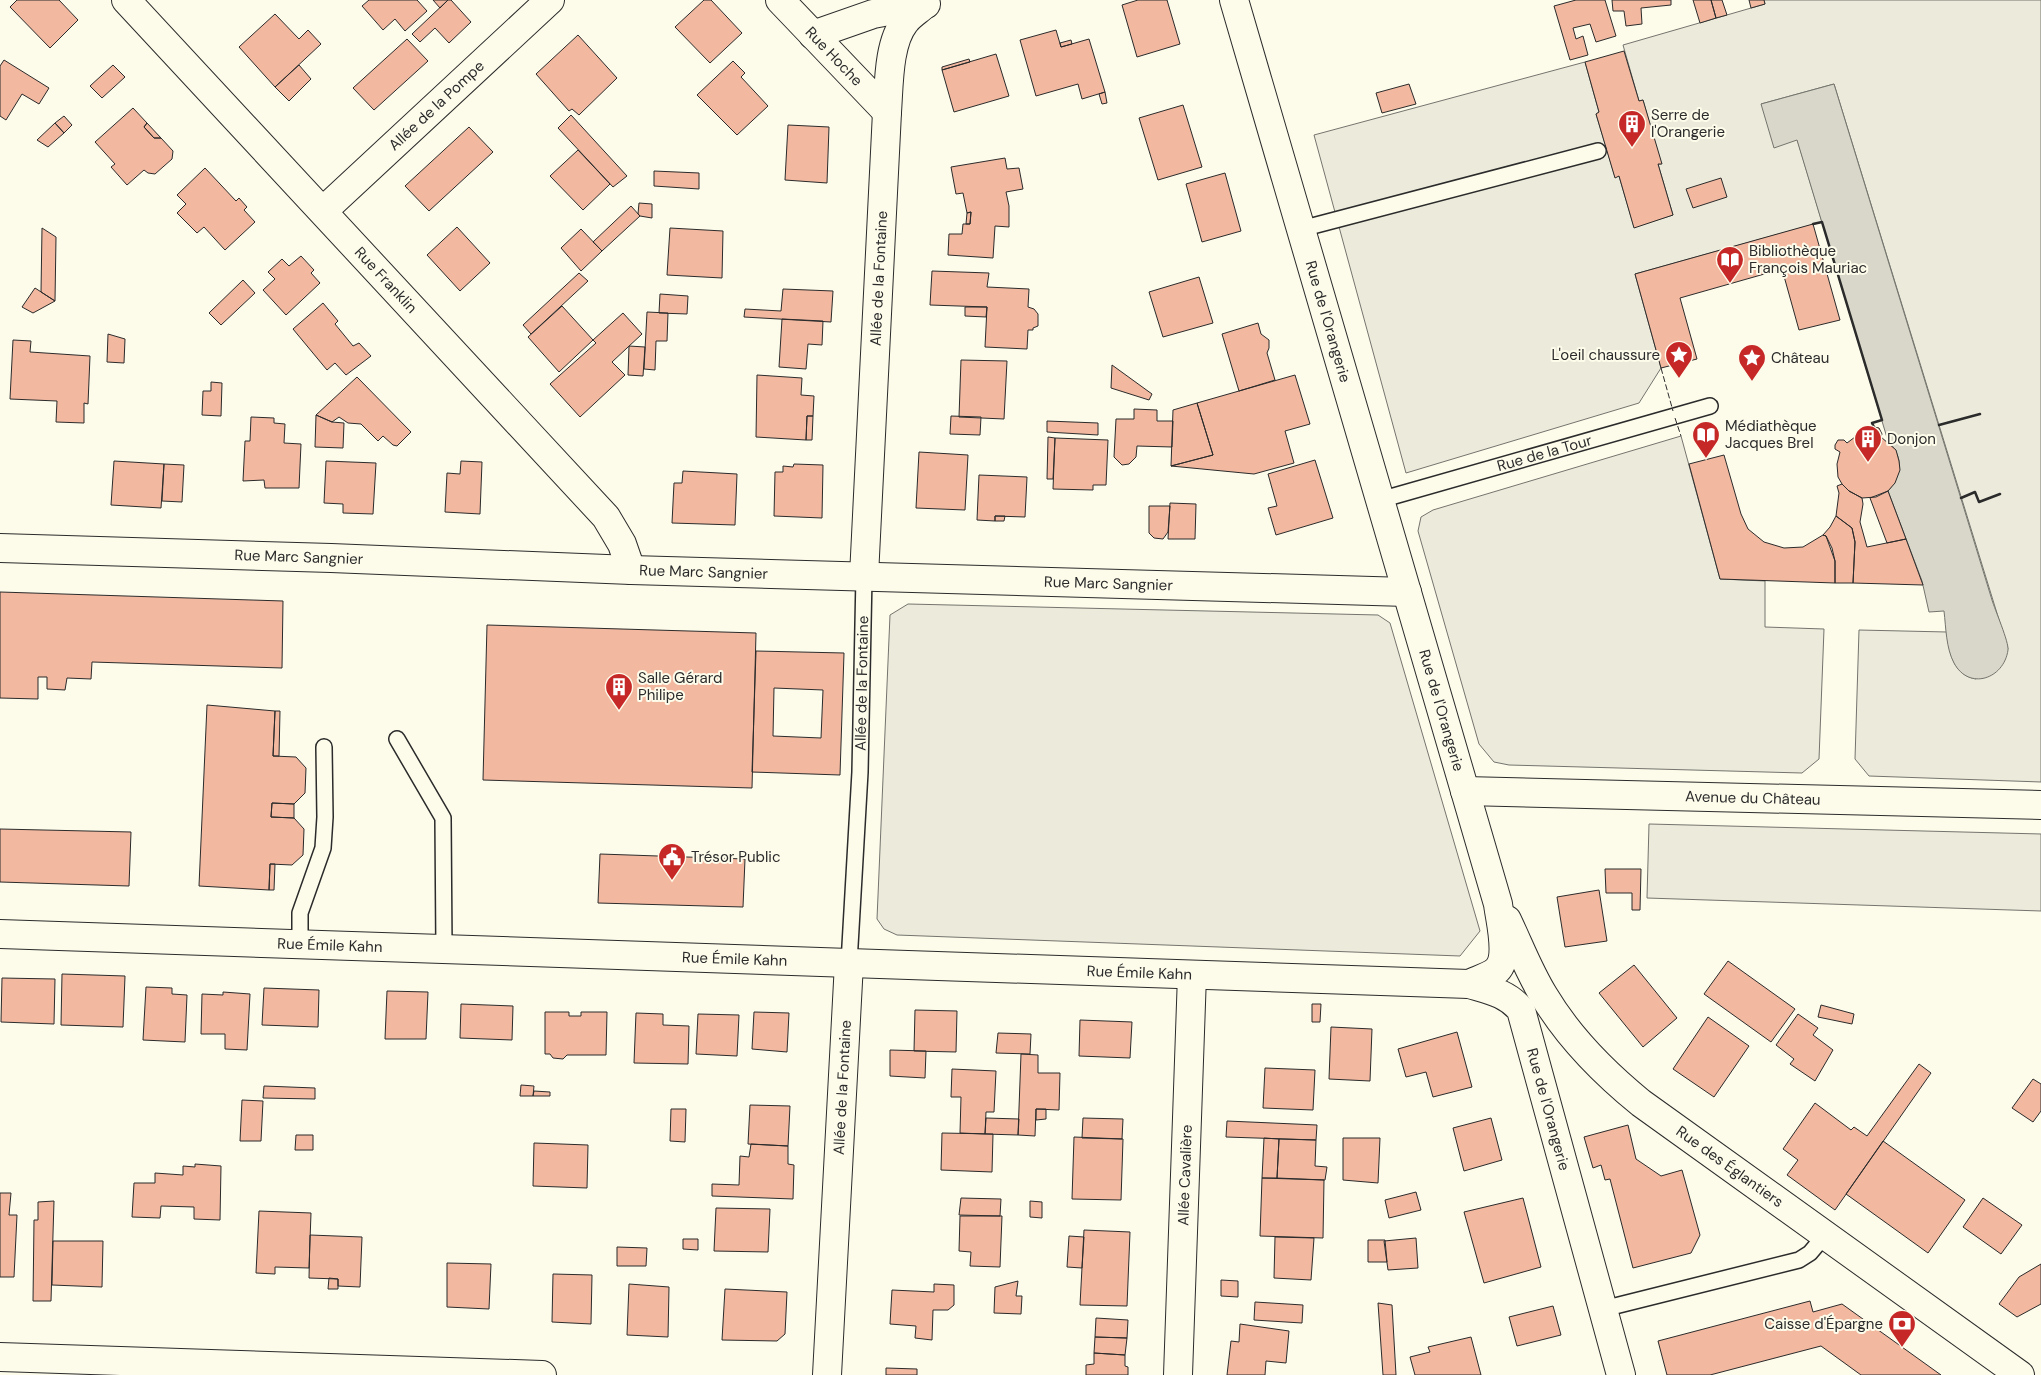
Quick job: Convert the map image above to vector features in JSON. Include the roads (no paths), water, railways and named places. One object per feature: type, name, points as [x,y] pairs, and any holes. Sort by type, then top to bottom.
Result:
[{"type":"street","name":"Rue Franklin","points":[[126,0],[606,517],[622,544],[631,570]]},
{"type":"street","name":"Allée de la Pompe","points":[[323,211],[550,0]]},
{"type":"street","name":"Rue Hoche","points":[[780,0],[887,112]]},
{"type":"street","name":"Rue de l'Orangerie","points":[[1234,0],[1498,904],[1504,950],[1502,962],[1497,970],[1469,984]]},
{"type":"street","points":[[813,35],[874,14],[932,2]]},
{"type":"street","name":"Allée de la Fontaine","points":[[864,576],[887,112],[895,39],[904,22],[932,2]]},
{"type":"street","name":"Rue Marc Sangnier","points":[[0,548],[330,558],[631,570],[1407,592]]},
{"type":"street","name":"Avenue du Château","points":[[1465,791],[2041,805]]},
{"type":"street","name":"Rue des Églantiers","points":[[1498,904],[1543,995],[1572,1037],[1610,1078],[1641,1103],[2020,1375]]},
{"type":"street","name":"Rue Émile Kahn","points":[[0,934],[1469,984]]},
{"type":"street","name":"Allée de la Fontaine","points":[[828,1375],[849,963]]},
{"type":"street","name":"Allée Cavalière","points":[[1178,1375],[1192,976]]},
{"type":"street","name":"Rue de l'Orangerie","points":[[1469,984],[1505,994],[1521,1010],[1621,1375]]},
{"type":"street","points":[[1534,1059],[1572,1037]]},
{"type":"street","points":[[0,1357],[542,1375]]},
{"type":"lane","points":[[1301,229],[1598,151]]},
{"type":"lane","name":"Rue de la Tour","points":[[1380,500],[1710,406]]},
{"type":"lane","name":"Allée de la Fontaine","points":[[849,963],[860,772],[864,576]]},
{"type":"lane","points":[[397,739],[443,818],[444,949]]},
{"type":"lane","points":[[300,943],[300,913],[323,848],[325,817],[324,747]]},
{"type":"lane","points":[[1603,1309],[1799,1260],[1810,1253],[1826,1234]]},
{"type":"place","name":"Serre de l'Orangerie","points":[[1632,148]]},
{"type":"place","name":"Bibliothèque François Mauriac","points":[[1730,284]]},
{"type":"place","name":"L'oeil chaussure","points":[[1679,379]]},
{"type":"place","name":"Château","points":[[1752,382]]},
{"type":"place","name":"Médiathèque Jacques Brel","points":[[1706,459]]},
{"type":"place","name":"Donjon","points":[[1868,463]]},
{"type":"place","name":"Salle Gérard Philipe","points":[[619,711]]},
{"type":"place","name":"Trésor Public","points":[[672,881]]},
{"type":"place","name":"Caisse d'Épargne","points":[[1902,1348]]}]
